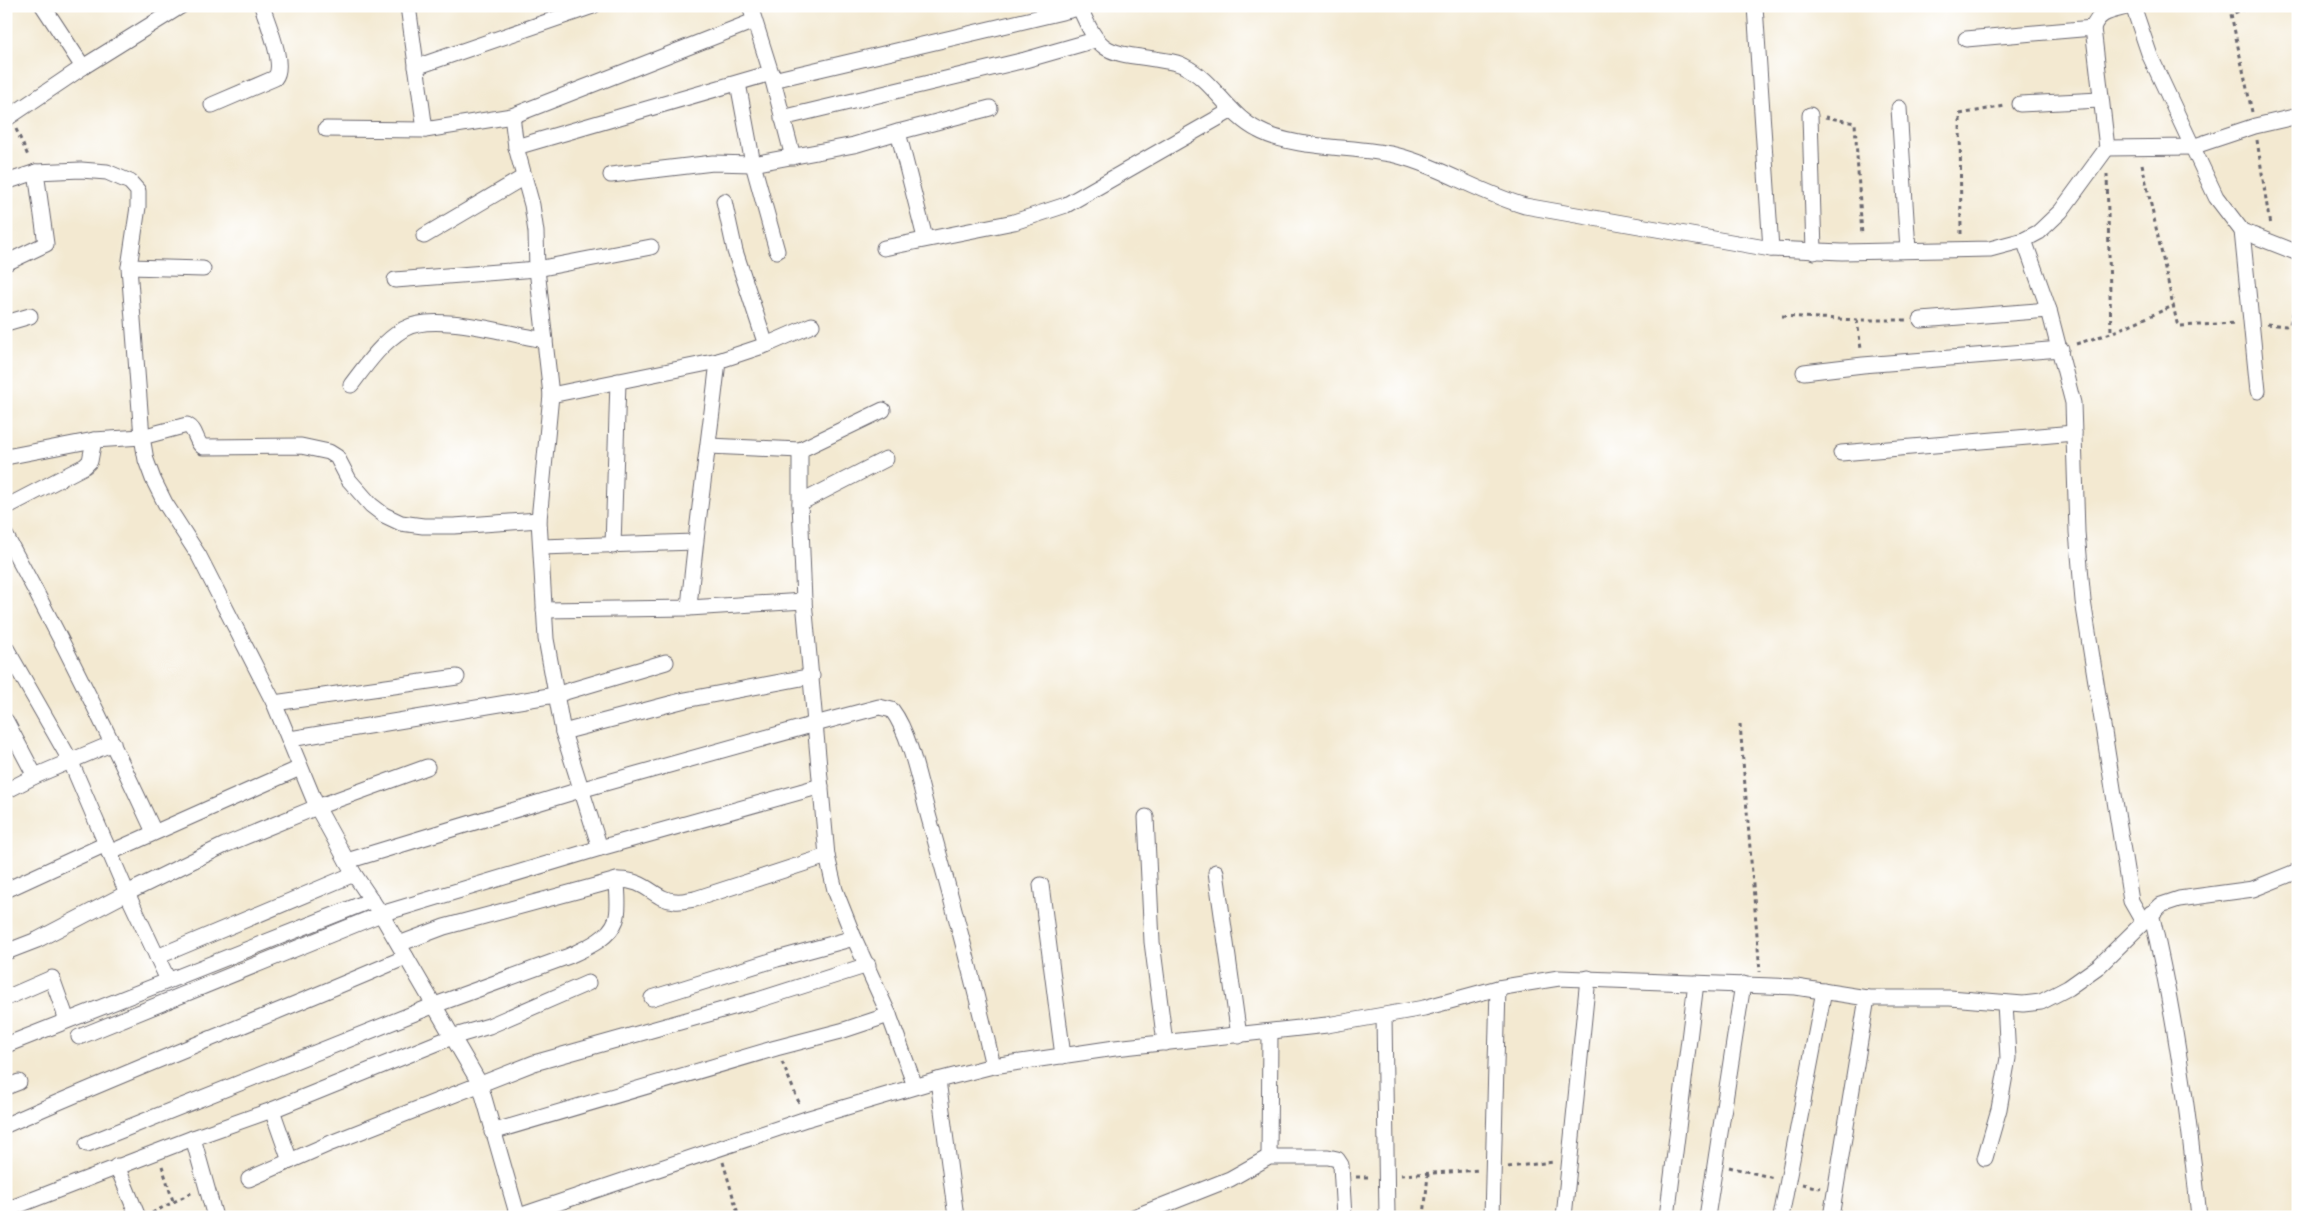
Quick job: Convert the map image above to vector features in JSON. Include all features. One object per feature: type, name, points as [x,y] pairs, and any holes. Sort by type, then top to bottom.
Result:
[{"type":"street","points":[[43,6],[83,67]]},
{"type":"street","points":[[8,118],[83,67],[181,6]]},
{"type":"street","points":[[212,105],[275,78],[278,74],[279,60],[262,6]]},
{"type":"street","points":[[408,6],[425,130]]},
{"type":"street","points":[[416,68],[592,6]]},
{"type":"street","points":[[1755,6],[1771,249]]},
{"type":"street","points":[[516,147],[738,83],[772,77],[1079,7],[1095,40],[1105,49],[1122,55],[1182,65],[1202,78],[1232,110],[1257,130],[1271,136],[1395,155],[1505,201],[1771,249],[1814,252],[1990,249],[2024,240],[2039,232],[2061,210],[2107,148],[2093,28],[2096,19],[2101,14],[2132,6],[2150,56],[2216,197],[2242,231],[2298,253]]},
{"type":"street","points":[[326,128],[425,130],[512,116],[752,14],[794,157]]},
{"type":"street","points":[[1966,39],[2093,28]]},
{"type":"street","points":[[782,118],[1025,60],[1095,40]]},
{"type":"street","points":[[738,83],[753,164],[776,251]]},
{"type":"street","points":[[2020,104],[2100,100]]},
{"type":"street","points":[[612,175],[713,163],[753,164],[794,157],[854,145],[990,108]]},
{"type":"street","points":[[1899,108],[1908,250]]},
{"type":"street","points":[[884,248],[925,238],[1014,222],[1066,205],[1232,110]]},
{"type":"street","points":[[1810,115],[1814,252]]},
{"type":"street","points":[[512,116],[516,147],[532,205],[536,232],[537,269],[551,395],[539,520],[546,639],[563,732],[600,848]]},
{"type":"street","points":[[2107,148],[2138,146],[2192,147],[2255,126],[2298,116]]},
{"type":"street","points":[[898,132],[925,238]]},
{"type":"street","points":[[6,182],[36,172],[81,170],[107,172],[130,182],[138,191],[138,207],[129,267],[142,437],[146,460],[153,479],[165,503],[199,556],[274,702],[317,807],[346,861],[381,914],[480,1084],[517,1216],[806,1119],[915,1086],[993,1066],[1165,1043],[1270,1033],[1384,1016],[1498,988],[1559,978],[1761,985],[1824,991],[1867,998],[1950,998],[2023,1004],[2041,1002],[2068,988],[2099,966],[2146,917],[2168,901],[2253,889],[2298,871]]},
{"type":"street","points":[[6,263],[46,244],[36,172]]},
{"type":"street","points":[[424,236],[524,177]]},
{"type":"street","points":[[724,201],[735,251],[766,345]]},
{"type":"street","points":[[2242,231],[2258,391]]},
{"type":"street","points":[[2024,240],[2050,310],[2073,403],[2077,532],[2084,615],[2131,901],[2146,917],[2174,1023],[2189,1125],[2199,1217]]},
{"type":"street","points":[[395,280],[537,269],[651,247]]},
{"type":"street","points":[[129,267],[203,269]]},
{"type":"street","points":[[1921,320],[2050,310]]},
{"type":"street","points":[[6,323],[30,316]]},
{"type":"street","points":[[352,385],[375,354],[392,338],[412,325],[443,322],[545,340]]},
{"type":"street","points":[[551,395],[718,361],[766,345],[812,325]]},
{"type":"street","points":[[1804,372],[1863,365],[2060,349]]},
{"type":"street","points":[[689,608],[694,542],[709,446],[718,361]]},
{"type":"street","points":[[613,546],[618,381]]},
{"type":"street","points":[[709,446],[800,450],[883,410]]},
{"type":"street","points":[[6,457],[94,440],[142,437],[187,425],[193,429],[198,443],[203,447],[301,446],[330,452],[337,458],[349,480],[371,505],[384,515],[401,523],[424,526],[454,526],[539,520]]},
{"type":"street","points":[[1841,453],[2074,433]]},
{"type":"street","points":[[6,508],[85,466],[90,462],[94,440]]},
{"type":"street","points":[[800,450],[804,601],[827,856],[835,890],[854,938],[868,965],[889,1015],[915,1086]]},
{"type":"street","points":[[800,503],[886,459]]},
{"type":"street","points":[[6,536],[61,638],[154,832]]},
{"type":"street","points":[[541,547],[694,542]]},
{"type":"street","points":[[544,610],[689,608],[804,601]]},
{"type":"street","points":[[6,648],[70,760],[127,893],[168,980]]},
{"type":"street","points":[[290,739],[555,695],[666,662]]},
{"type":"street","points":[[563,732],[694,698],[812,676]]},
{"type":"street","points":[[274,702],[456,677]]},
{"type":"street","points":[[346,861],[580,790],[816,724],[879,707],[892,710],[901,722],[976,987],[993,1066]]},
{"type":"street","points":[[6,721],[35,776]]},
{"type":"street","points":[[6,792],[70,760],[113,744]]},
{"type":"street","points":[[6,952],[37,940],[225,845],[317,807],[427,767]]},
{"type":"street","points":[[6,890],[108,848],[154,832],[300,768]]},
{"type":"street","points":[[79,1038],[381,914],[600,848],[821,786]]},
{"type":"street","points":[[1146,817],[1152,942],[1165,1043]]},
{"type":"street","points":[[6,1125],[103,1082],[334,988],[444,927],[617,880],[630,880],[642,884],[665,899],[675,901],[695,899],[827,856]]},
{"type":"street","points":[[1216,872],[1239,1036]]},
{"type":"street","points":[[157,957],[354,874]]},
{"type":"street","points":[[87,1144],[435,1005],[570,956],[604,937],[616,919],[617,880]]},
{"type":"street","points":[[1041,885],[1063,1056]]},
{"type":"street","points":[[6,1045],[372,900]]},
{"type":"street","points":[[652,998],[777,959],[854,938]]},
{"type":"street","points":[[249,1178],[331,1143],[480,1084],[570,1052],[758,1000],[868,965]]},
{"type":"street","points":[[6,998],[52,978],[67,1020]]},
{"type":"street","points":[[1564,1217],[1588,978]]},
{"type":"street","points":[[6,1210],[117,1166],[272,1110],[452,1037],[489,1026],[588,983]]},
{"type":"street","points":[[1667,1217],[1696,983]]},
{"type":"street","points":[[1707,1217],[1743,984]]},
{"type":"street","points":[[1492,1217],[1498,988]]},
{"type":"street","points":[[1782,1217],[1824,991]]},
{"type":"street","points":[[1831,1217],[1867,998]]},
{"type":"street","points":[[1985,1158],[1999,1109],[2008,1058],[2005,1003]]},
{"type":"street","points":[[492,1132],[776,1048],[841,1031],[889,1015]]},
{"type":"street","points":[[1384,1016],[1387,1217]]},
{"type":"street","points":[[1269,1157],[1270,1033]]},
{"type":"street","points":[[938,1080],[956,1217]]},
{"type":"street","points":[[272,1110],[290,1162]]},
{"type":"street","points":[[193,1138],[215,1217]]},
{"type":"street","points":[[1134,1217],[1230,1179],[1269,1157],[1328,1157],[1340,1161],[1343,1178],[1344,1217]]},
{"type":"street","points":[[117,1166],[138,1217]]},
{"type":"path","points":[[1961,250],[1960,114],[2020,104]]},
{"type":"path","points":[[1810,115],[1855,123],[1863,252]]},
{"type":"path","points":[[8,118],[36,172]]},
{"type":"path","points":[[2138,146],[2176,323],[2180,326],[2250,322],[2288,325],[2298,296]]},
{"type":"path","points":[[2107,148],[2111,334]]},
{"type":"path","points":[[2060,349],[2111,334],[2173,306]]},
{"type":"path","points":[[1782,316],[1857,320],[1921,320]]},
{"type":"path","points":[[1857,320],[1863,365]]},
{"type":"path","points":[[1740,724],[1761,985]]},
{"type":"path","points":[[776,1048],[806,1119]]},
{"type":"path","points":[[719,1149],[739,1217]]},
{"type":"path","points":[[158,1151],[173,1201]]},
{"type":"path","points":[[1424,1217],[1428,1174],[1570,1160]]},
{"type":"path","points":[[145,1217],[205,1186]]}]
